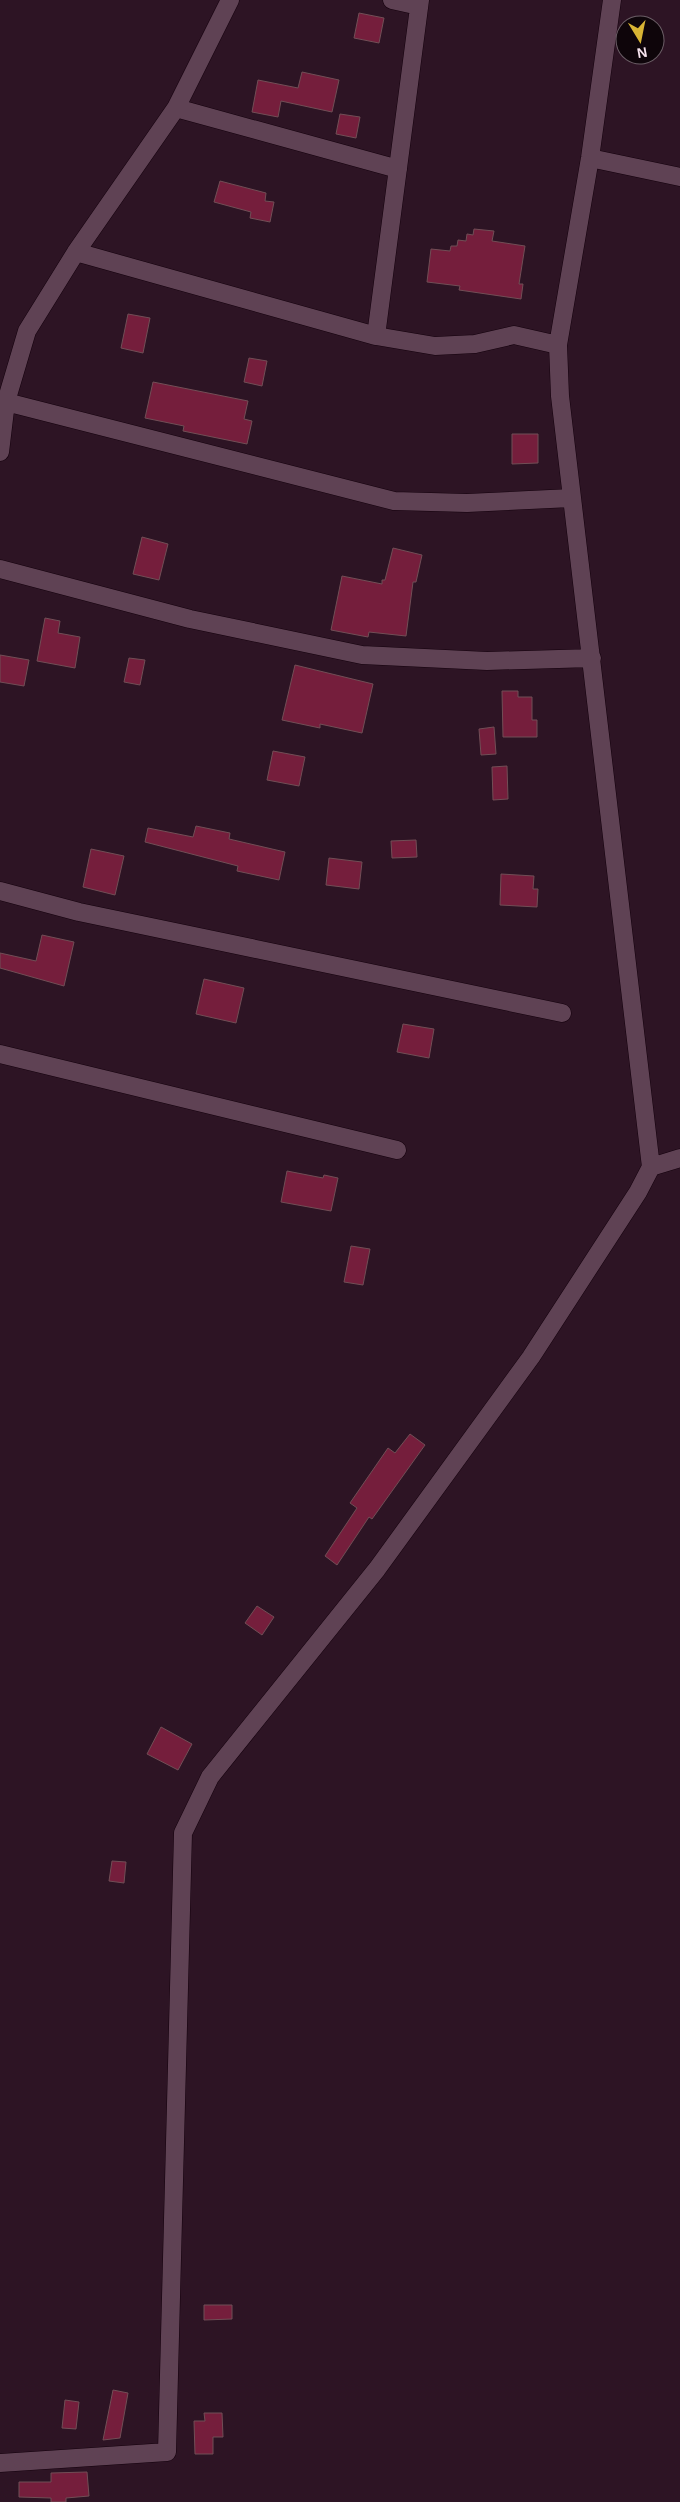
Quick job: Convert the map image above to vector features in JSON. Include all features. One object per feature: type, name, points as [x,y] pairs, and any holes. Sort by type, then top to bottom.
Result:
[{"type":"street","points":[[0,452],[6,402],[27,331],[76,252],[176,108],[230,0]]},
{"type":"street","points":[[376,336],[420,3],[392,0]]},
{"type":"street","points":[[0,2463],[167,2452],[183,1832],[210,1777],[377,1569],[531,1357],[638,1192],[651,1167],[592,658],[571,498],[560,396],[558,345],[590,158],[612,0]]},
{"type":"street","points":[[176,108],[398,168]]},
{"type":"street","points":[[590,158],[680,177]]},
{"type":"street","points":[[76,252],[376,336],[435,346],[475,344],[514,335],[558,345]]},
{"type":"street","points":[[6,402],[394,501],[467,503],[571,498]]},
{"type":"street","points":[[0,569],[190,619],[362,655],[487,661],[592,658]]},
{"type":"street","points":[[0,891],[89,914],[562,1014]]},
{"type":"street","points":[[0,1054],[397,1150]]},
{"type":"street","points":[[651,1167],[680,1158]]},
{"type":"building","points":[[359,13],[384,18],[379,43],[354,38]]},
{"type":"building","points":[[302,72],[339,80],[332,112],[281,101],[278,117],[252,112],[258,80],[298,88]]},
{"type":"building","points":[[340,114],[360,117],[356,138],[336,134]]},
{"type":"building","points":[[220,181],[266,193],[265,201],[274,202],[270,222],[250,218],[251,212],[214,202]]},
{"type":"building","points":[[474,229],[494,231],[492,241],[525,246],[519,284],[523,284],[521,299],[459,290],[460,286],[427,282],[431,249],[450,251],[451,246],[457,246],[458,240],[466,241],[467,234],[473,235]]},
{"type":"building","points":[[128,314],[150,318],[143,353],[121,348]]},
{"type":"building","points":[[249,358],[267,361],[262,386],[244,382]]},
{"type":"building","points":[[153,382],[248,401],[244,419],[252,421],[247,444],[183,431],[184,426],[145,418]]},
{"type":"building","points":[[512,434],[538,434],[538,463],[512,464]]},
{"type":"building","points":[[142,537],[168,544],[159,580],[133,574]]},
{"type":"building","points":[[393,548],[422,555],[416,582],[413,582],[406,636],[369,632],[368,637],[331,630],[342,576],[382,584],[382,580],[385,580]]},
{"type":"building","points":[[45,618],[60,621],[58,633],[80,637],[75,668],[37,661]]},
{"type":"building","points":[[0,655],[29,660],[24,686],[0,682]]},
{"type":"building","points":[[129,658],[145,660],[140,685],[124,682]]},
{"type":"building","points":[[295,665],[373,684],[362,733],[320,724],[320,728],[282,720]]},
{"type":"building","points":[[502,691],[518,691],[518,697],[532,697],[532,720],[537,720],[537,737],[503,737]]},
{"type":"building","points":[[494,727],[496,754],[481,755],[479,729]]},
{"type":"building","points":[[273,751],[305,757],[299,786],[267,780]]},
{"type":"building","points":[[507,766],[508,799],[493,800],[492,767]]},
{"type":"building","points":[[196,826],[230,833],[229,839],[285,852],[279,880],[237,871],[238,866],[145,842],[148,828],[193,837]]},
{"type":"building","points":[[416,840],[417,857],[392,858],[391,841]]},
{"type":"building","points":[[91,849],[124,856],[115,895],[83,887]]},
{"type":"building","points":[[329,858],[362,862],[359,889],[326,885]]},
{"type":"building","points":[[501,874],[534,876],[533,889],[538,889],[537,907],[500,905]]},
{"type":"building","points":[[42,935],[74,942],[64,986],[0,968],[0,953],[36,961]]},
{"type":"building","points":[[204,979],[244,988],[236,1023],[196,1014]]},
{"type":"building","points":[[403,1024],[434,1029],[429,1058],[397,1052]]},
{"type":"building","points":[[287,1171],[323,1178],[324,1175],[338,1178],[331,1211],[281,1202]]},
{"type":"building","points":[[351,1246],[370,1249],[363,1285],[344,1282]]},
{"type":"building","points":[[410,1434],[425,1445],[372,1519],[369,1517],[337,1565],[325,1556],[357,1508],[350,1503],[388,1448],[395,1453]]},
{"type":"building","points":[[257,1606],[274,1617],[262,1635],[245,1623]]},
{"type":"building","points":[[161,1727],[192,1744],[178,1770],[147,1754]]},
{"type":"building","points":[[112,1861],[126,1862],[124,1883],[109,1881]]},
{"type":"building","points":[[204,2305],[232,2305],[232,2319],[204,2320]]},
{"type":"building","points":[[113,2390],[128,2393],[120,2438],[103,2440]]},
{"type":"building","points":[[65,2400],[79,2402],[76,2429],[62,2428]]},
{"type":"building","points":[[204,2413],[222,2413],[223,2437],[213,2437],[213,2454],[195,2454],[194,2421],[205,2421]]},
{"type":"building","points":[[87,2472],[89,2496],[66,2498],[66,2502],[51,2502],[51,2498],[19,2497],[19,2482],[51,2482],[51,2473]]}]
